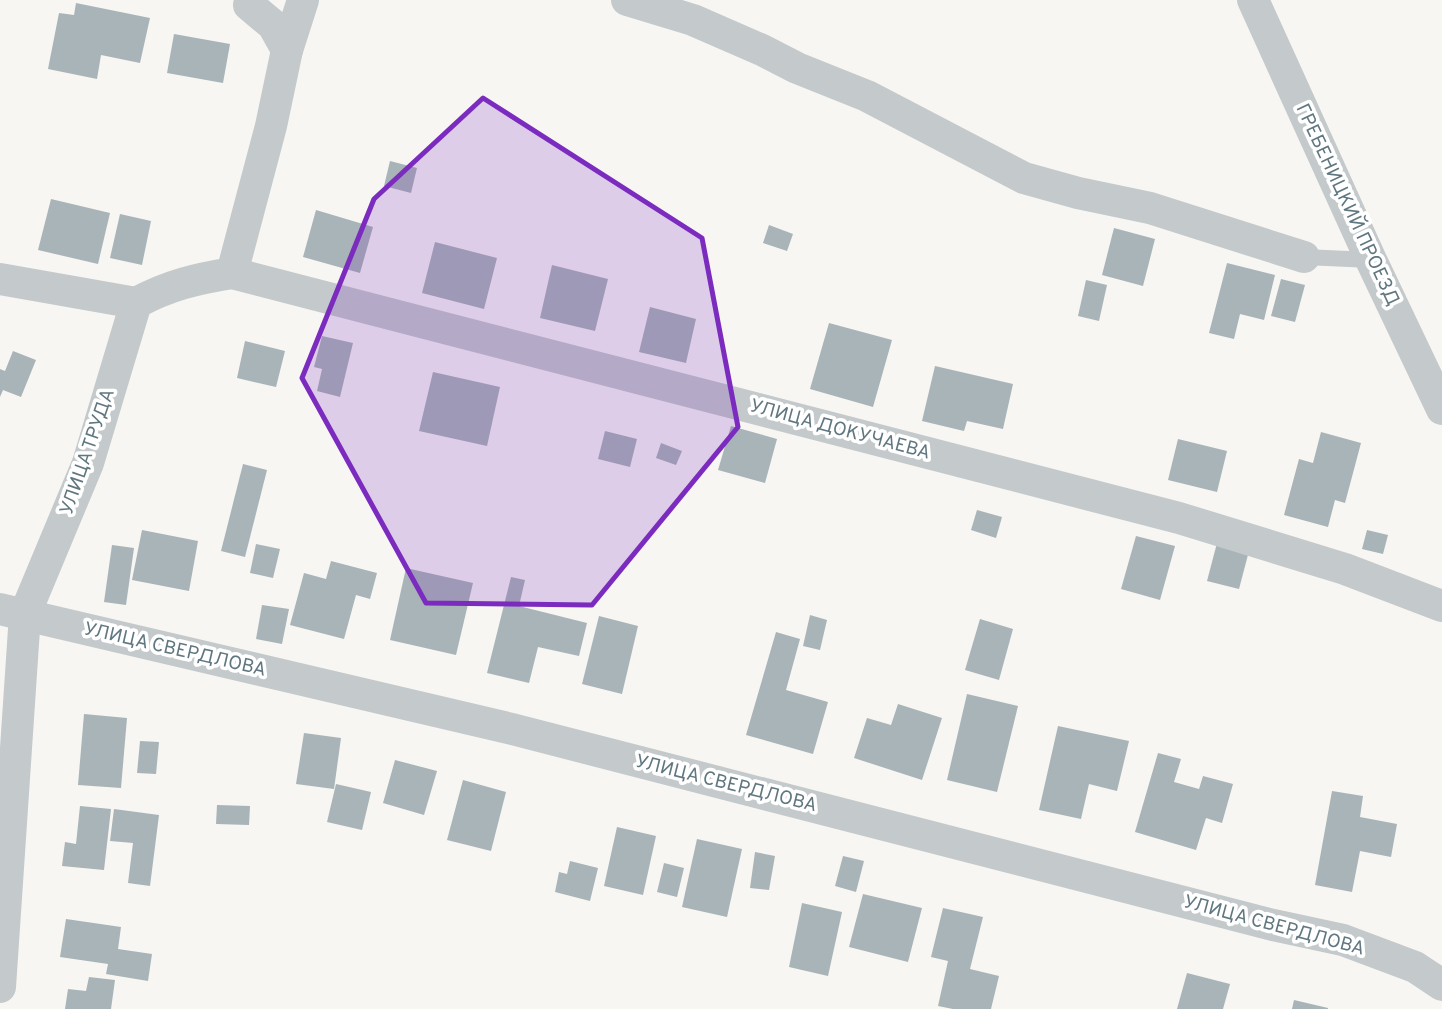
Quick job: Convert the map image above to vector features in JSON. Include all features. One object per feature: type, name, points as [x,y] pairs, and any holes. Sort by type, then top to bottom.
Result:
[{"type":"street","points":[[0,279],[136,303],[156,292],[187,281],[232,273],[271,126],[287,50],[303,0]]},
{"type":"street","points":[[627,0],[693,20],[797,68],[867,96],[1024,178],[1150,208],[1304,257]]},
{"type":"street","name":"ГРЕБЕНИЦКИЙ ПРОЕЗД","points":[[1253,0],[1442,409]]},
{"type":"street","points":[[250,2],[273,25],[287,50]]},
{"type":"street","name":"УЛИЦА ДОКУЧАЕВА","points":[[232,273],[1179,518],[1345,569],[1442,606]]},
{"type":"street","name":"УЛИЦА ТРУДА","points":[[0,987],[13,611],[88,463],[136,303]]},
{"type":"street","name":"УЛИЦА СВЕРДЛОВА","points":[[13,611],[512,729],[1260,922],[1343,940],[1429,967],[1442,985]]},
{"type":"lane","points":[[1304,257],[1371,260]]},
{"type":"highlighted area","points":[[483,98],[702,238],[738,427],[592,605],[426,603],[302,378],[374,199]]},
{"type":"building","points":[[76,3],[150,18],[140,63],[101,55],[97,79],[48,69],[59,13],[74,15]]},
{"type":"building","points":[[174,34],[230,44],[223,83],[167,73]]},
{"type":"building","points":[[390,161],[417,168],[411,193],[384,186]]},
{"type":"building","points":[[51,199],[110,213],[98,264],[38,250]]},
{"type":"building","points":[[316,210],[373,227],[360,273],[303,257]]},
{"type":"building","points":[[120,214],[151,221],[142,265],[110,258]]},
{"type":"building","points":[[769,225],[793,234],[787,251],[763,243]]},
{"type":"building","points":[[1114,228],[1155,239],[1143,286],[1102,275]]},
{"type":"building","points":[[435,242],[497,258],[484,309],[422,293]]},
{"type":"building","points":[[1227,263],[1275,275],[1264,320],[1240,314],[1234,339],[1209,333]]},
{"type":"building","points":[[552,265],[608,279],[595,331],[540,318]]},
{"type":"building","points":[[1281,279],[1305,285],[1295,322],[1271,316]]},
{"type":"building","points":[[1086,280],[1107,285],[1099,321],[1078,316]]},
{"type":"building","points":[[650,307],[696,319],[686,363],[639,352]]},
{"type":"building","points":[[829,323],[892,340],[873,407],[810,389]]},
{"type":"building","points":[[322,336],[353,343],[340,397],[317,391],[322,369],[314,367]]},
{"type":"building","points":[[245,341],[285,351],[276,387],[237,378]]},
{"type":"building","points":[[13,351],[36,360],[21,397],[3,390],[0,397],[0,369],[5,371]]},
{"type":"building","points":[[935,366],[1013,384],[1003,429],[967,421],[964,431],[922,421]]},
{"type":"building","points":[[433,372],[500,387],[487,446],[419,431]]},
{"type":"building","points":[[731,426],[777,439],[765,483],[718,470]]},
{"type":"building","points":[[605,431],[637,439],[630,467],[598,459]]},
{"type":"building","points":[[1321,432],[1361,443],[1345,503],[1335,500],[1328,527],[1284,515],[1299,459],[1313,463]]},
{"type":"building","points":[[1178,439],[1227,451],[1217,492],[1168,480]]},
{"type":"building","points":[[661,443],[682,451],[676,465],[656,458]]},
{"type":"building","points":[[243,464],[267,470],[245,557],[221,551]]},
{"type":"building","points":[[977,510],[1002,517],[996,538],[971,530]]},
{"type":"building","points":[[142,530],[198,541],[189,591],[132,580]]},
{"type":"building","points":[[1367,530],[1388,535],[1383,554],[1362,549]]},
{"type":"building","points":[[1136,536],[1175,546],[1160,600],[1121,589]]},
{"type":"building","points":[[1217,543],[1249,551],[1239,589],[1207,581]]},
{"type":"building","points":[[256,544],[280,549],[273,578],[250,573]]},
{"type":"building","points":[[112,545],[134,548],[126,605],[104,602]]},
{"type":"building","points":[[331,561],[377,573],[370,599],[356,595],[344,639],[290,625],[304,573],[326,579]]},
{"type":"building","points":[[406,568],[473,583],[456,655],[390,640]]},
{"type":"building","points":[[511,577],[525,580],[519,606],[587,623],[579,656],[538,647],[529,683],[487,673]]},
{"type":"building","points":[[262,605],[289,609],[282,644],[256,639]]},
{"type":"building","points":[[810,615],[827,620],[820,650],[803,646]]},
{"type":"building","points":[[599,616],[638,626],[622,694],[582,684]]},
{"type":"building","points":[[980,619],[1013,629],[999,680],[965,670]]},
{"type":"building","points":[[776,632],[800,639],[786,690],[828,702],[813,754],[746,735]]},
{"type":"building","points":[[967,694],[1018,706],[997,792],[947,780]]},
{"type":"building","points":[[898,704],[942,718],[922,780],[854,758],[867,718],[891,725]]},
{"type":"building","points":[[84,714],[127,718],[121,788],[78,785]]},
{"type":"building","points":[[1058,726],[1129,741],[1117,791],[1089,784],[1081,819],[1039,810]]},
{"type":"building","points":[[304,733],[341,738],[334,789],[296,784]]},
{"type":"building","points":[[140,741],[159,742],[156,774],[137,773]]},
{"type":"building","points":[[1158,753],[1181,759],[1174,782],[1199,789],[1203,776],[1233,784],[1222,823],[1206,818],[1196,850],[1135,832]]},
{"type":"building","points":[[395,760],[437,771],[424,815],[383,803]]},
{"type":"building","points":[[463,780],[506,792],[491,851],[447,840]]},
{"type":"building","points":[[336,784],[371,792],[362,830],[327,822]]},
{"type":"building","points":[[1332,791],[1363,796],[1360,817],[1397,824],[1391,857],[1360,851],[1352,892],[1315,885]]},
{"type":"building","points":[[217,805],[250,806],[249,825],[216,824]]},
{"type":"building","points":[[80,806],[111,809],[104,870],[62,866],[65,842],[76,844]]},
{"type":"building","points":[[114,809],[159,815],[150,886],[128,883],[133,843],[110,841]]},
{"type":"building","points":[[617,827],[656,836],[643,895],[604,886]]},
{"type":"building","points":[[697,839],[742,849],[727,917],[682,907]]},
{"type":"building","points":[[755,852],[775,856],[769,890],[750,888]]},
{"type":"building","points":[[843,856],[864,861],[856,892],[835,886]]},
{"type":"building","points":[[570,861],[598,868],[590,901],[555,892],[559,872],[567,874]]},
{"type":"building","points":[[664,863],[684,868],[677,897],[657,892]]},
{"type":"building","points":[[863,894],[922,908],[908,962],[849,947]]},
{"type":"building","points":[[802,903],[842,912],[828,976],[789,967]]},
{"type":"building","points":[[943,908],[983,917],[970,969],[999,976],[991,1009],[953,1009],[938,1006],[948,961],[931,957]]},
{"type":"building","points":[[66,919],[121,927],[118,949],[152,954],[148,981],[106,974],[108,964],[60,957]]},
{"type":"building","points":[[1187,973],[1230,984],[1223,1009],[1177,1009]]},
{"type":"building","points":[[89,977],[115,980],[111,1009],[65,1009],[68,989],[86,991]]},
{"type":"building","points":[[1294,1000],[1328,1008],[1328,1009],[1292,1009]]}]
